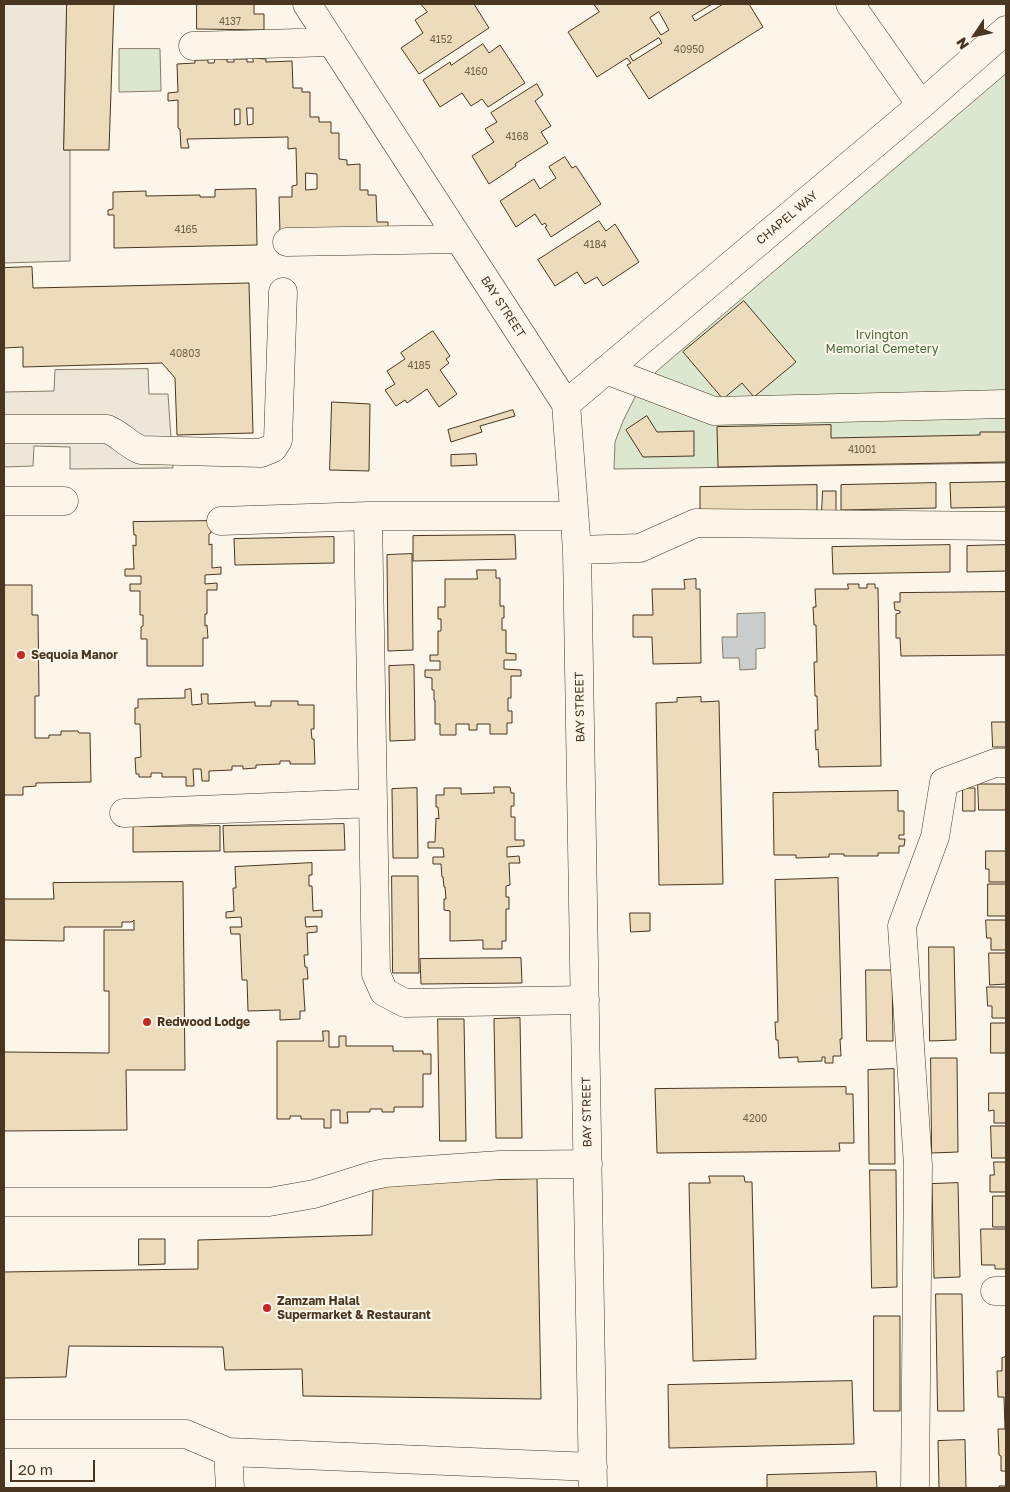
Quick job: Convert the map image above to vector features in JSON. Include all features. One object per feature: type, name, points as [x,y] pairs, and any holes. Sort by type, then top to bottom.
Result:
[{"type":"street","name":"BAY STREET","points":[[307,4],[566,404],[577,550],[593,1477]]},
{"type":"street","points":[[850,4],[921,105]]},
{"type":"street","points":[[874,4],[879,46]]},
{"type":"street","name":"CHAPEL WAY","points":[[566,404],[1006,32]]},
{"type":"street","points":[[193,46],[332,42]]},
{"type":"street","points":[[287,242],[459,239]]},
{"type":"street","points":[[4,429],[107,428],[116,432],[132,447],[141,450],[261,453],[273,448],[278,440],[283,292]]},
{"type":"street","points":[[606,370],[714,411],[1006,404]]},
{"type":"street","points":[[4,501],[64,501]]},
{"type":"street","points":[[221,521],[368,516],[574,516]]},
{"type":"street","points":[[368,516],[376,974],[384,992],[405,1003],[585,1000]]},
{"type":"street","points":[[577,550],[640,548],[696,523],[1006,526]]},
{"type":"street","points":[[915,1488],[918,1165],[902,926],[935,837],[944,782],[995,763],[1006,763]]},
{"type":"street","points":[[124,813],[373,803]]},
{"type":"street","points":[[4,1202],[269,1202],[314,1194],[371,1176],[385,1174],[500,1165],[588,1164]]},
{"type":"street","points":[[4,1434],[186,1434],[228,1452],[593,1477]]},
{"type":"street","points":[[228,1452],[230,1488]]},
{"type":"green space","points":[[119,49],[160,49],[161,91],[119,92]]},
{"type":"green space","name":"Irvington Memorial Cemetery","points":[[1006,74],[1006,463],[614,469],[615,442],[623,421],[636,395],[657,371]]},
{"type":"shaded area","points":[[4,4],[67,4],[64,150],[70,150],[70,261],[4,263]]},
{"type":"shaded area","points":[[148,369],[149,394],[168,394],[173,468],[70,469],[70,447],[34,446],[33,466],[4,467],[4,392],[54,391],[55,370]]},
{"type":"shaded area","points":[[765,613],[765,648],[756,649],[756,669],[740,670],[739,658],[723,658],[722,637],[737,637],[737,614]]},
{"type":"building","points":[[67,4],[114,4],[109,150],[64,150]]},
{"type":"building","points":[[197,4],[254,4],[254,14],[264,14],[264,30],[197,29]]},
{"type":"building","points":[[421,4],[474,4],[489,28],[419,74],[401,48],[423,33],[415,20],[427,12]]},
{"type":"building","points":[[594,4],[712,4],[692,16],[695,21],[723,4],[749,4],[763,27],[649,99],[627,65],[631,63],[627,58],[597,77],[568,32],[599,12]],"holes":[[[659,12],[669,30],[661,35],[650,18]],[[659,38],[662,43],[633,61],[630,56]]]},
{"type":"building","points":[[483,44],[489,53],[500,45],[525,83],[488,107],[482,99],[471,106],[462,93],[440,107],[423,80],[450,62],[451,65]]},
{"type":"building","points":[[253,58],[266,59],[266,62],[292,61],[293,88],[302,88],[302,92],[310,92],[310,117],[319,117],[319,122],[331,122],[331,133],[339,133],[339,159],[347,160],[347,165],[360,164],[360,190],[368,190],[368,195],[376,195],[377,222],[388,222],[388,231],[280,233],[279,197],[292,197],[292,186],[297,185],[296,148],[288,149],[288,137],[187,139],[189,148],[181,148],[180,129],[178,128],[178,100],[168,101],[168,93],[178,92],[177,64],[195,63],[195,60],[208,60],[208,63],[214,63],[215,59],[227,59],[227,62],[234,62],[234,59],[247,59],[247,62],[253,62]],"holes":[[[247,108],[253,108],[253,124],[248,125]],[[235,109],[240,109],[240,124],[235,125]],[[306,173],[317,174],[317,189],[306,190]]]},
{"type":"building","points":[[537,84],[543,95],[535,101],[551,126],[541,132],[548,143],[515,164],[516,166],[489,184],[472,156],[494,142],[485,129],[497,122],[491,113]]},
{"type":"building","points":[[565,157],[572,168],[576,166],[601,204],[551,237],[545,227],[547,226],[545,223],[542,225],[535,214],[516,227],[500,201],[534,179],[540,189],[556,178],[549,167]]},
{"type":"building","points":[[256,189],[257,245],[114,248],[114,215],[108,215],[108,210],[113,209],[113,192],[146,191],[146,196],[200,195],[200,197],[215,197],[215,190]]},
{"type":"building","points":[[599,221],[606,231],[615,224],[639,262],[603,286],[597,277],[585,284],[577,272],[555,286],[538,260]]},
{"type":"building","points":[[32,267],[33,288],[249,283],[253,433],[177,435],[175,378],[162,363],[23,367],[23,347],[4,348],[4,268]]},
{"type":"building","points":[[744,301],[796,362],[754,397],[742,383],[723,399],[683,352]]},
{"type":"building","points":[[433,331],[450,356],[446,359],[449,363],[440,370],[457,394],[439,407],[427,389],[407,403],[405,400],[396,406],[385,390],[395,384],[387,371],[405,359],[401,353]]},
{"type":"building","points":[[332,402],[370,404],[369,471],[330,470]]},
{"type":"building","points":[[513,410],[515,416],[480,426],[482,432],[451,442],[448,430]]},
{"type":"building","points":[[647,416],[657,432],[694,431],[694,456],[643,457],[626,430]]},
{"type":"building","points":[[831,425],[831,438],[980,435],[980,432],[1006,432],[1006,462],[718,467],[717,427]]},
{"type":"building","points":[[476,454],[477,465],[451,466],[451,455]]},
{"type":"building","points":[[1006,482],[1006,507],[951,508],[950,483]]},
{"type":"building","points":[[936,483],[936,508],[841,510],[841,485]]},
{"type":"building","points":[[817,485],[817,512],[700,513],[700,487]]},
{"type":"building","points":[[823,491],[836,491],[836,512],[822,511]]},
{"type":"building","points":[[211,521],[209,545],[212,544],[212,568],[221,567],[221,574],[205,575],[205,584],[217,583],[217,590],[207,590],[205,626],[207,625],[208,638],[203,638],[203,666],[147,666],[147,639],[141,639],[143,615],[140,615],[140,591],[130,591],[130,584],[141,584],[141,576],[125,576],[125,569],[134,569],[133,545],[136,546],[136,535],[134,535],[133,522]]},
{"type":"building","points":[[515,535],[516,559],[413,561],[413,536]]},
{"type":"building","points":[[334,537],[334,563],[235,565],[234,539]]},
{"type":"building","points":[[950,545],[950,572],[833,574],[832,547]]},
{"type":"building","points":[[1006,545],[1006,571],[967,572],[967,546]]},
{"type":"building","points":[[412,554],[413,650],[388,651],[387,555]]},
{"type":"building","points":[[477,570],[496,570],[496,578],[500,578],[500,606],[504,606],[502,630],[506,630],[506,653],[516,654],[516,660],[504,660],[504,669],[521,670],[521,676],[511,676],[511,698],[508,698],[508,711],[512,711],[512,723],[507,723],[507,734],[490,734],[490,724],[477,724],[477,730],[469,730],[469,724],[456,724],[456,735],[440,735],[440,724],[435,724],[435,700],[434,690],[432,690],[432,678],[425,677],[425,670],[440,670],[440,661],[430,661],[430,655],[438,655],[438,631],[441,631],[441,619],[438,619],[438,607],[445,607],[445,579],[477,579]]},
{"type":"building","points":[[696,579],[696,589],[700,589],[701,663],[653,664],[652,637],[633,637],[633,615],[653,615],[652,589],[685,589],[684,580]]},
{"type":"building","points":[[848,584],[859,584],[859,588],[867,588],[867,584],[875,584],[875,588],[878,588],[881,766],[819,767],[815,730],[818,730],[814,662],[817,662],[816,625],[814,625],[813,607],[816,607],[815,589],[848,589]]},
{"type":"building","name":"Sequoia Manor","points":[[4,585],[32,585],[32,615],[38,615],[39,696],[35,696],[35,738],[49,738],[49,735],[61,735],[61,731],[90,733],[91,782],[36,783],[36,786],[23,787],[23,795],[4,795]]},
{"type":"building","points":[[1006,592],[1006,655],[901,656],[900,638],[896,638],[896,614],[900,613],[900,611],[895,610],[894,602],[900,602],[900,593]]},
{"type":"building","points":[[414,665],[415,740],[390,741],[389,666]]},
{"type":"building","points":[[191,689],[192,705],[202,704],[201,694],[208,694],[208,704],[255,702],[255,706],[271,706],[271,701],[298,701],[298,705],[314,705],[314,729],[311,729],[312,739],[314,739],[315,764],[290,764],[290,761],[280,761],[280,764],[256,765],[256,768],[243,769],[243,766],[232,766],[232,770],[209,771],[209,781],[202,781],[201,769],[193,769],[194,786],[186,786],[186,777],[162,777],[162,773],[151,773],[151,777],[139,777],[139,774],[136,774],[135,758],[141,757],[140,724],[135,724],[135,708],[138,708],[138,699],[185,698],[185,690]]},
{"type":"building","points":[[701,697],[701,702],[719,701],[723,884],[659,885],[656,703],[677,702],[677,698]]},
{"type":"building","points":[[992,722],[1006,722],[1006,747],[993,747]]},
{"type":"building","points":[[978,784],[1006,784],[1006,810],[979,810]]},
{"type":"building","points":[[494,787],[510,787],[511,793],[514,793],[514,806],[511,806],[511,817],[515,817],[515,840],[524,840],[524,846],[507,847],[507,857],[519,856],[520,863],[509,863],[510,885],[506,886],[506,897],[509,897],[509,909],[506,909],[506,941],[502,941],[502,949],[483,949],[483,940],[450,941],[450,911],[444,910],[444,899],[446,899],[441,864],[433,864],[433,857],[444,857],[443,848],[428,848],[428,842],[435,842],[436,818],[439,819],[436,795],[444,795],[444,788],[461,788],[461,794],[494,793]]},
{"type":"building","points":[[417,788],[418,858],[393,858],[392,789]]},
{"type":"building","points":[[963,788],[975,788],[975,811],[963,811]]},
{"type":"building","points":[[898,791],[898,811],[904,811],[904,835],[899,835],[899,839],[905,839],[904,846],[899,846],[899,853],[878,853],[878,856],[829,854],[829,857],[796,858],[796,855],[774,855],[773,793]]},
{"type":"building","points":[[344,824],[345,850],[224,852],[223,826]]},
{"type":"building","points":[[220,826],[220,851],[133,852],[133,827]]},
{"type":"building","points":[[986,851],[1006,851],[1006,882],[989,882],[989,869],[986,869]]},
{"type":"building","points":[[312,863],[312,875],[309,875],[309,886],[312,886],[313,911],[322,910],[322,917],[305,917],[306,927],[317,926],[317,932],[307,933],[308,955],[304,955],[308,979],[303,979],[305,1011],[300,1011],[300,1019],[280,1020],[280,1010],[248,1011],[247,980],[242,980],[240,934],[231,934],[230,927],[242,927],[241,917],[226,918],[226,912],[234,911],[233,888],[236,888],[235,867]]},
{"type":"building","points":[[392,876],[418,876],[419,973],[393,973]]},
{"type":"building","points":[[838,878],[841,1056],[833,1056],[833,1063],[825,1063],[825,1057],[822,1057],[822,1061],[798,1062],[798,1057],[779,1058],[775,1022],[778,1022],[775,880]]},
{"type":"building","name":"Redwood Lodge","points":[[183,882],[185,1070],[126,1070],[127,1130],[4,1131],[4,1052],[109,1053],[109,991],[104,991],[104,930],[134,930],[134,920],[132,922],[122,922],[122,927],[64,927],[64,941],[4,940],[4,899],[54,899],[53,883]]},
{"type":"building","points":[[988,884],[1006,884],[1006,916],[988,916]]},
{"type":"building","points":[[630,913],[650,913],[650,931],[631,932]]},
{"type":"building","points":[[986,920],[1006,920],[1006,950],[991,950],[991,938],[987,938]]},
{"type":"building","points":[[929,947],[954,947],[956,1040],[930,1041]]},
{"type":"building","points":[[989,953],[1006,953],[1006,984],[990,985]]},
{"type":"building","points":[[521,958],[522,983],[421,984],[420,959]]},
{"type":"building","points":[[866,970],[892,970],[893,1041],[867,1041]]},
{"type":"building","points":[[987,987],[1006,987],[1006,1018],[992,1018],[992,1006],[988,1006]]},
{"type":"building","points":[[520,1018],[522,1138],[496,1138],[494,1019]]},
{"type":"building","points":[[438,1019],[464,1019],[466,1141],[440,1141]]},
{"type":"building","points":[[991,1023],[1006,1023],[1006,1053],[991,1053]]},
{"type":"building","points":[[323,1031],[329,1031],[329,1047],[339,1047],[339,1036],[346,1036],[346,1046],[393,1046],[393,1051],[423,1051],[423,1054],[431,1054],[431,1074],[423,1074],[423,1107],[394,1107],[394,1112],[370,1109],[370,1112],[347,1112],[348,1123],[340,1123],[340,1110],[331,1110],[331,1128],[324,1128],[324,1119],[301,1119],[301,1116],[290,1116],[290,1119],[277,1119],[277,1041],[323,1041]]},
{"type":"building","points":[[931,1058],[957,1058],[958,1152],[932,1153]]},
{"type":"building","points":[[894,1069],[895,1164],[869,1164],[868,1070]]},
{"type":"building","points":[[846,1087],[846,1094],[853,1094],[854,1143],[839,1143],[840,1151],[657,1153],[655,1089]]},
{"type":"building","points":[[989,1093],[1006,1093],[1006,1123],[994,1123],[994,1110],[989,1111]]},
{"type":"building","points":[[991,1126],[1006,1126],[1006,1158],[992,1158]]},
{"type":"building","points":[[994,1162],[1006,1162],[1006,1192],[990,1192],[990,1175],[994,1175]]},
{"type":"building","points":[[870,1170],[896,1170],[897,1287],[872,1288]]},
{"type":"building","points":[[709,1176],[744,1176],[745,1182],[752,1182],[756,1359],[693,1361],[689,1183],[710,1183]]},
{"type":"building","points":[[537,1179],[541,1399],[303,1396],[302,1369],[225,1370],[223,1347],[69,1346],[66,1377],[4,1378],[4,1272],[198,1269],[198,1240],[372,1235],[373,1183]]},
{"type":"building","points":[[958,1183],[960,1277],[934,1278],[932,1184]]},
{"type":"building","points":[[993,1196],[1006,1196],[1006,1227],[993,1227]]},
{"type":"building","points":[[981,1229],[1006,1229],[1006,1269],[995,1269],[995,1265],[982,1265]]},
{"type":"building","points":[[139,1239],[165,1239],[165,1264],[139,1265]]},
{"type":"building","points":[[936,1294],[962,1294],[964,1411],[938,1411]]},
{"type":"building","points":[[874,1316],[900,1316],[900,1411],[874,1411]]},
{"type":"building","points":[[1006,1357],[1006,1471],[1001,1471],[998,1429],[1005,1429],[1004,1397],[998,1397],[997,1371],[1002,1371],[1002,1358]]},
{"type":"building","points":[[852,1381],[854,1444],[669,1448],[668,1385]]},
{"type":"building","points":[[965,1440],[966,1488],[939,1488],[938,1441]]},
{"type":"building","points":[[876,1472],[877,1488],[767,1488],[767,1475]]},
{"type":"place","name":"Sequoia Manor","points":[[21,655]]},
{"type":"place","name":"Redwood Lodge","points":[[147,1022]]},
{"type":"place","name":"Zamzam Halal Supermarket & Restaurant","points":[[267,1308]]}]
